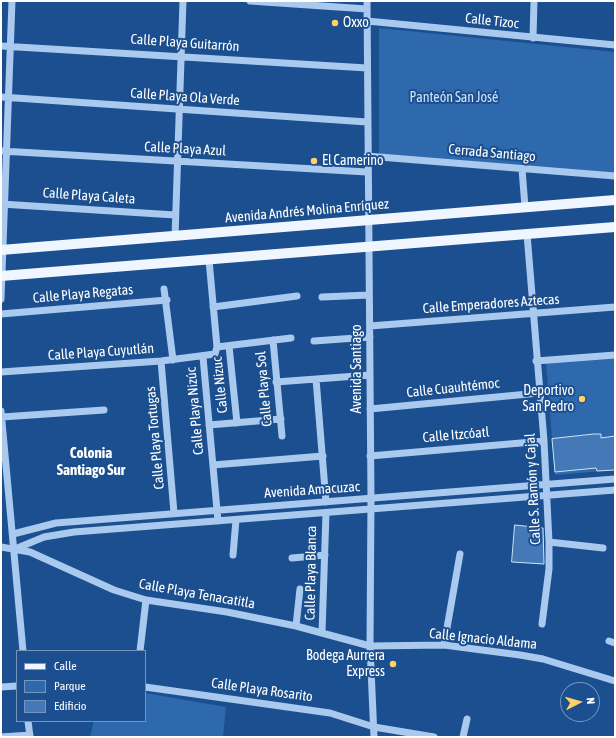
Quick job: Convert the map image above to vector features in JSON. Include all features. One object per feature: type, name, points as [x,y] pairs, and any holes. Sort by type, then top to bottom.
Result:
[{"type":"main road","name":"Avenida Andrés Molina Enríquez","points":[[2,250],[615,200]]},
{"type":"main road","points":[[1,276],[615,227]]},
{"type":"street","points":[[1,299],[4,151],[10,98],[12,1]]},
{"type":"street","points":[[175,237],[183,1]]},
{"type":"street","points":[[250,1],[367,5]]},
{"type":"street","points":[[533,38],[534,1]]},
{"type":"street","name":"Avenida Santiago","points":[[367,5],[367,172],[370,294],[371,498],[370,646],[374,737]]},
{"type":"street","name":"Calle Tizoc","points":[[367,21],[615,45]]},
{"type":"street","name":"Calle Playa Guitarrón","points":[[1,46],[367,68]]},
{"type":"street","name":"Calle Playa Ola Verde","points":[[1,97],[367,122]]},
{"type":"street","name":"Calle Playa Azul","points":[[4,151],[367,172]]},
{"type":"street","name":"Cerrada Santiago","points":[[367,156],[615,176]]},
{"type":"street","points":[[522,168],[525,207]]},
{"type":"street","name":"Calle Playa Caleta","points":[[3,204],[175,215]]},
{"type":"street","name":"Calle S. Ramón y Cajal","points":[[527,234],[536,361],[544,441],[549,542],[549,569],[542,624]]},
{"type":"street","points":[[209,260],[217,347],[291,338]]},
{"type":"street","points":[[164,289],[167,300],[173,360]]},
{"type":"street","points":[[322,296],[370,294]]},
{"type":"street","points":[[213,307],[297,296]]},
{"type":"street","name":"Calle Playa Regatas","points":[[1,314],[167,300]]},
{"type":"street","name":"Calle Emperadores Aztecas","points":[[370,326],[615,307]]},
{"type":"street","points":[[314,341],[370,337]]},
{"type":"street","name":"Calle Playa Sol","points":[[273,340],[282,436]]},
{"type":"street","name":"Calle Nizuc","points":[[229,346],[237,422]]},
{"type":"street","name":"Calle Playa Nizúc","points":[[217,347],[215,354],[203,357],[218,521]]},
{"type":"street","points":[[536,361],[615,355]]},
{"type":"street","name":"Calle Playa Cuyutlán","points":[[1,372],[203,357]]},
{"type":"street","name":"Calle Playa Tortugas","points":[[161,361],[174,513]]},
{"type":"street","points":[[276,382],[370,375]]},
{"type":"street","points":[[316,379],[326,502]]},
{"type":"street","name":"Calle Cuauhtémoc","points":[[370,409],[539,393]]},
{"type":"street","points":[[23,650],[15,549],[5,489],[1,414],[104,410]]},
{"type":"street","points":[[209,425],[281,419]]},
{"type":"street","name":"Calle Itzcóatl","points":[[370,456],[544,441]]},
{"type":"street","points":[[213,465],[322,456]]},
{"type":"street","name":"Avenida Amacuzac","points":[[13,534],[56,523],[615,479]]},
{"type":"street","name":"Avenida Amacuzac","points":[[15,549],[30,542],[58,534],[615,490]]},
{"type":"street","name":"Calle Playa Blanca","points":[[322,633],[326,513]]},
{"type":"street","points":[[233,555],[236,520]]},
{"type":"street","points":[[549,542],[603,548]]},
{"type":"street","name":"Calle Playa Tenacatitla","points":[[1,547],[30,552],[114,590],[146,600],[227,612],[296,626],[370,646]]},
{"type":"street","points":[[444,646],[460,554]]},
{"type":"street","points":[[292,558],[325,555]]},
{"type":"street","points":[[296,626],[300,589]]},
{"type":"street","points":[[140,650],[146,600]]},
{"type":"street","name":"Calle Ignacio Aldama","points":[[370,646],[444,646],[535,658],[615,680]]},
{"type":"street","points":[[1,687],[16,686]]},
{"type":"street","name":"Calle Playa Rosarito","points":[[146,687],[330,713],[374,727],[434,737]]},
{"type":"street","points":[[463,737],[467,720]]},
{"type":"street","points":[[1,737],[30,736],[28,722]]},
{"type":"green space","name":"Panteón San José","points":[[379,28],[615,52],[615,175],[379,155]]},
{"type":"green space","name":"Deportivo San Pedro","points":[[615,357],[615,470],[555,475],[546,363]]},
{"type":"green space","points":[[146,693],[226,707],[223,737],[90,737],[94,722],[146,722]]},
{"type":"building","points":[[601,434],[601,438],[615,436],[615,470],[597,471],[596,468],[555,472],[552,439]]},
{"type":"building","points":[[515,525],[543,528],[544,564],[512,562]]},
{"type":"place","name":"Oxxo","points":[[335,23]]},
{"type":"place","name":"El Camerino","points":[[314,161]]},
{"type":"place","name":"Deportivo San Pedro","points":[[582,399]]},
{"type":"place","name":"Bodega Aurrera Express","points":[[393,664]]},
{"type":"district","name":"Colonia Santiago Sur","points":[[91,462]]}]
